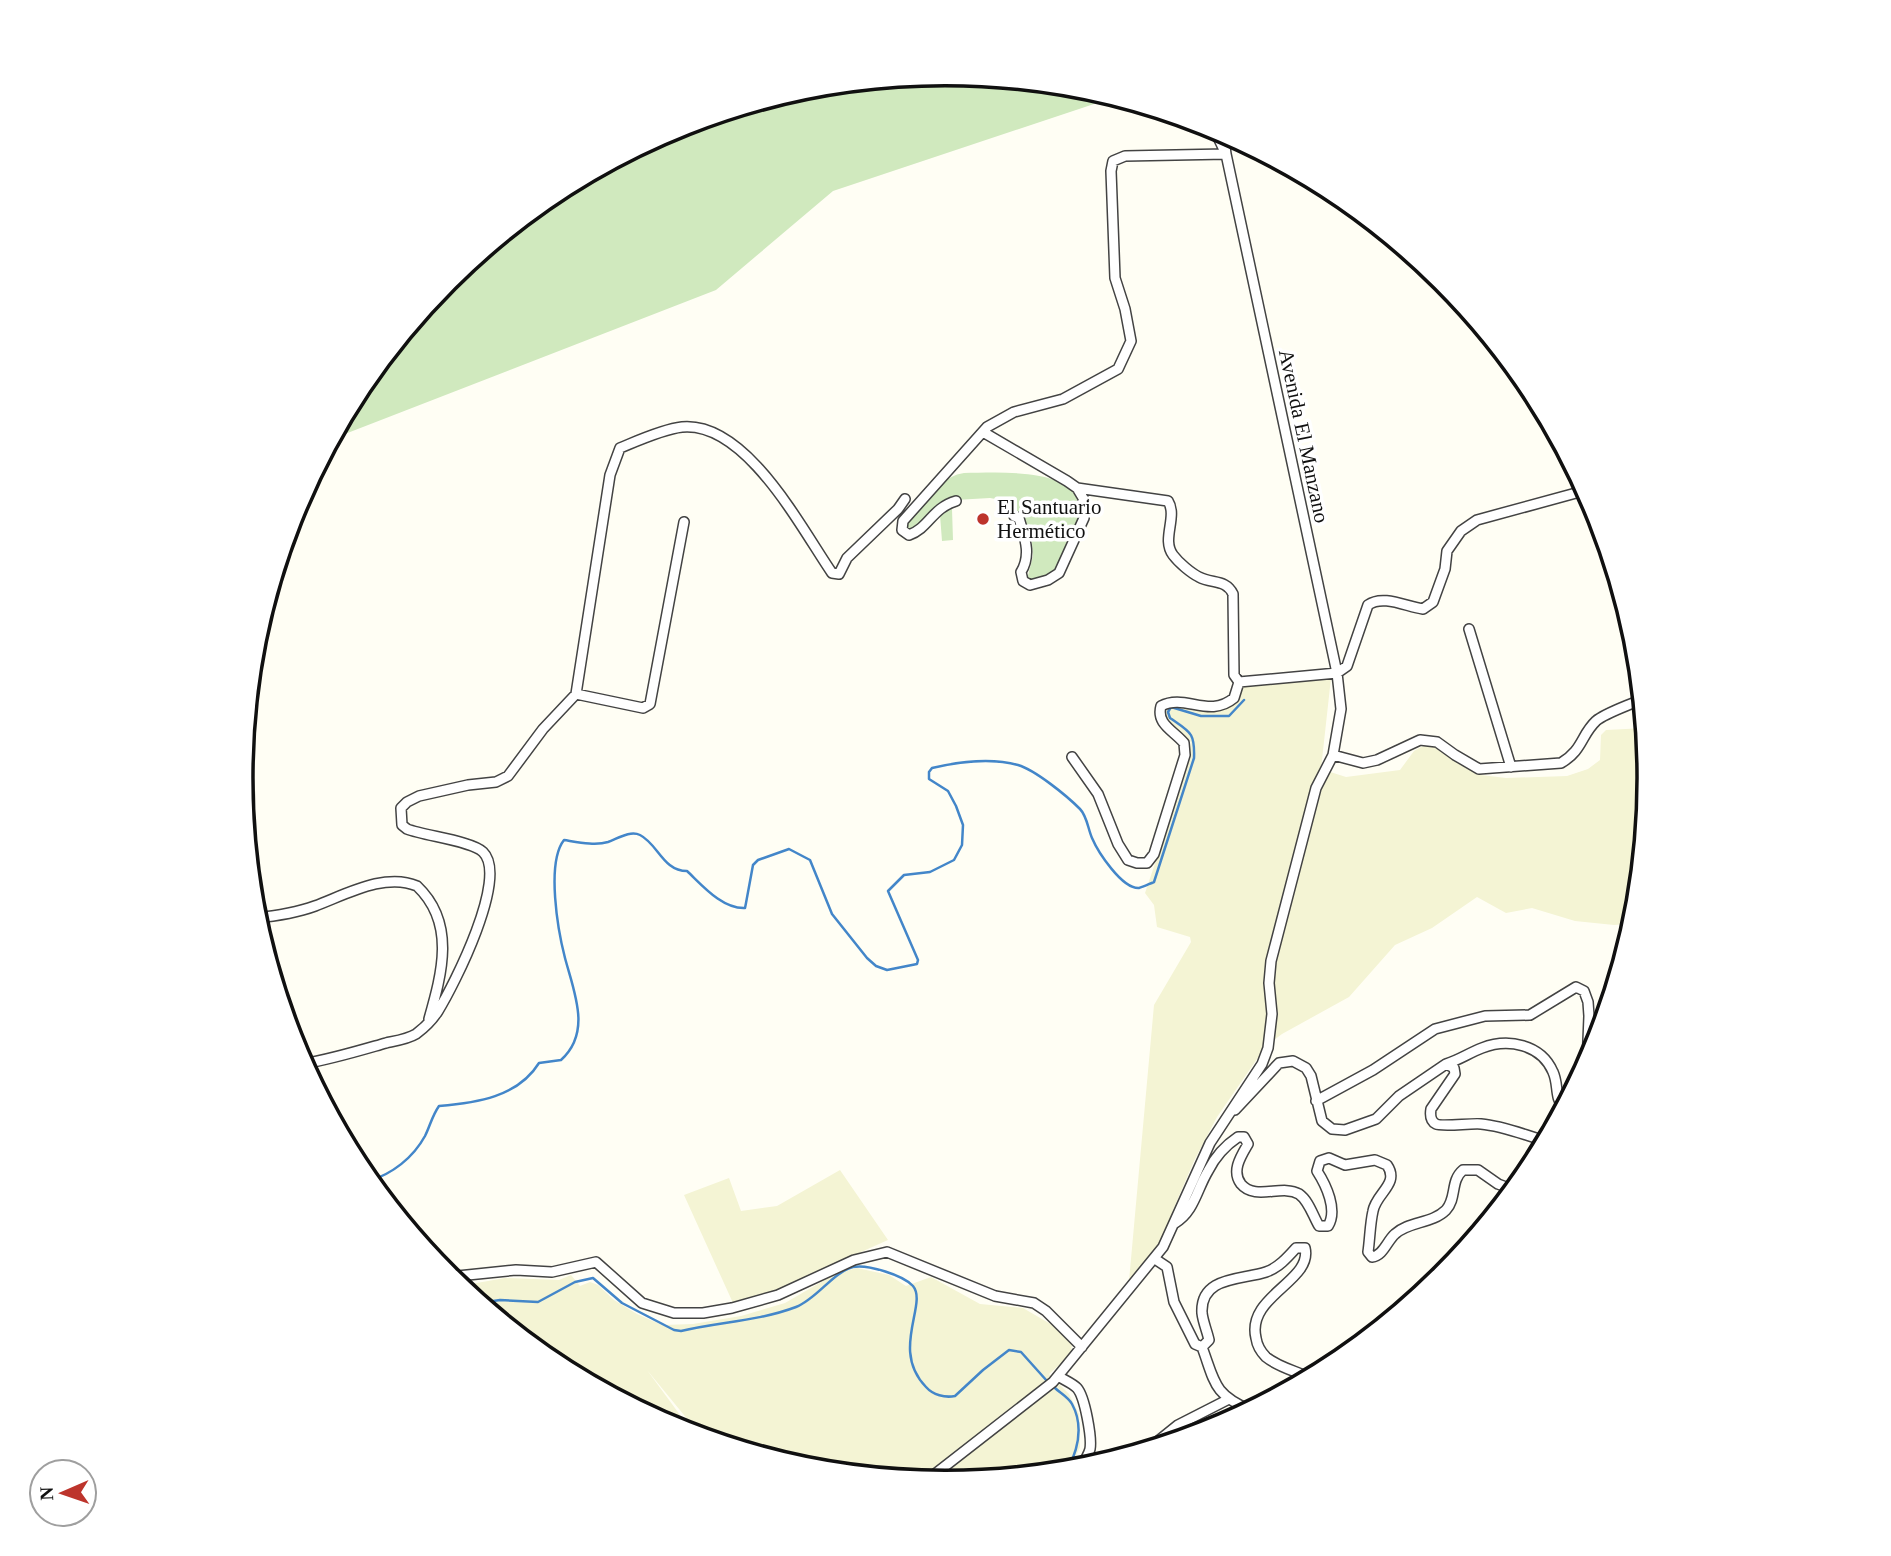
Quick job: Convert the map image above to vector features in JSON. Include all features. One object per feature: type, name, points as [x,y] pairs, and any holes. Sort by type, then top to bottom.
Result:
[{"type":"street","name":"Avenida El Manzano","points":[[1221,143],[1226,153],[1337,673],[1341,709],[1334,755],[1316,788],[1271,961],[1269,983],[1272,1014],[1268,1048],[1262,1064],[1225,1118]]},
{"type":"street","points":[[956,501],[943,505],[917,532],[909,535],[902,530],[903,521],[983,432],[1014,412],[1063,399],[1118,369],[1126,355],[1131,341],[1115,278],[1111,171],[1113,161],[1125,156],[1226,153],[1225,145]]},
{"type":"street","points":[[315,1062],[414,1035],[438,1013],[486,904],[491,876],[483,851],[407,829],[402,825],[401,808],[419,796],[496,782],[508,776],[539,735],[576,694],[610,475],[620,448],[681,427],[704,429],[727,440],[767,477],[832,573],[839,574],[847,558],[905,499]]},
{"type":"street","points":[[983,432],[1077,488],[1168,501],[1171,507],[1168,541],[1172,554],[1200,578],[1220,582],[1230,587],[1233,594],[1234,675],[1239,682]]},
{"type":"street","points":[[1014,516],[1018,518],[1027,551],[1026,565],[1021,572],[1023,581],[1030,585],[1048,580],[1059,573],[1084,518],[1083,498],[1077,488]]},
{"type":"street","points":[[1239,682],[1337,673],[1347,666],[1368,605],[1374,600],[1423,608],[1433,602],[1445,569],[1447,551],[1461,531],[1477,520],[1576,493]]},
{"type":"street","points":[[576,694],[643,708],[650,704],[684,522]]},
{"type":"street","points":[[1469,629],[1511,767]]},
{"type":"street","points":[[1072,757],[1098,794],[1118,844],[1128,860],[1147,863],[1154,854],[1185,755],[1184,743],[1161,722],[1161,706],[1169,701],[1219,707],[1234,698],[1239,682]]},
{"type":"street","points":[[1334,755],[1363,763],[1377,760],[1420,740],[1437,742],[1479,769],[1561,763],[1580,747],[1597,720],[1633,703]]},
{"type":"street","points":[[268,916],[293,913],[352,891],[380,884],[398,881],[417,886],[432,906],[443,944],[442,975],[428,1024]]},
{"type":"street","points":[[1316,1101],[1373,1070],[1435,1030],[1485,1016],[1530,1015],[1576,987],[1584,991],[1588,1002],[1587,1037]]},
{"type":"street","points":[[940,1470],[1058,1376],[1155,1259],[1225,1118],[1279,1063],[1288,1060],[1302,1064],[1309,1072],[1322,1121],[1328,1128],[1340,1130],[1364,1125],[1376,1119],[1399,1096],[1446,1064],[1497,1044],[1528,1047],[1540,1055],[1555,1077],[1558,1100]]},
{"type":"street","points":[[1446,1064],[1454,1068],[1455,1074],[1431,1109],[1430,1118],[1434,1123],[1495,1126],[1536,1138]]},
{"type":"street","points":[[1175,1223],[1188,1214],[1208,1170],[1221,1152],[1238,1137],[1244,1137],[1248,1144],[1237,1167],[1241,1184],[1254,1192],[1294,1192],[1306,1200],[1322,1227],[1328,1226],[1331,1221],[1328,1193],[1317,1171],[1320,1161],[1329,1158],[1345,1165],[1376,1160],[1387,1164],[1391,1180],[1372,1212],[1368,1252],[1373,1257],[1379,1256],[1398,1231],[1445,1211],[1453,1198],[1455,1179],[1463,1170],[1478,1170],[1504,1186]]},
{"type":"street","points":[[1202,1347],[1209,1340],[1202,1315],[1203,1303],[1212,1288],[1227,1279],[1265,1272],[1284,1261],[1296,1248],[1303,1247],[1306,1255],[1302,1264],[1260,1310],[1255,1330],[1259,1347],[1266,1357],[1299,1373]]},
{"type":"street","points":[[465,1275],[516,1270],[552,1272],[596,1262],[642,1303],[674,1313],[703,1313],[778,1295],[844,1264],[887,1252],[995,1296],[1034,1303],[1046,1311],[1082,1347]]},
{"type":"street","points":[[1155,1259],[1167,1267],[1174,1302],[1194,1342],[1202,1347],[1218,1390],[1227,1400],[1239,1405]]},
{"type":"street","points":[[1058,1376],[1076,1387],[1080,1393],[1091,1444],[1087,1456]]},
{"type":"street","points":[[1165,1435],[1178,1424],[1227,1400]]},
{"type":"green space","points":[[900,87],[991,87],[1098,103],[833,191],[716,290],[345,434],[396,357],[456,289],[489,258],[561,202],[599,178],[681,138],[766,109],[810,99]]},
{"type":"green space","points":[[964,473],[1045,477],[1063,484],[1075,495],[1079,511],[1073,533],[1063,559],[1054,572],[1035,583],[1027,579],[1033,556],[1031,532],[1007,501],[990,498],[955,500],[917,528],[908,528],[907,522],[932,492],[955,475]]},
{"type":"green space","points":[[946,509],[952,509],[953,540],[942,541],[940,515]]},
{"type":"green space","points":[[1331,678],[1321,769],[1346,777],[1400,770],[1414,751],[1432,744],[1481,775],[1506,778],[1567,776],[1588,769],[1600,760],[1601,735],[1606,730],[1636,728],[1638,778],[1636,823],[1624,913],[1621,924],[1575,921],[1532,908],[1506,913],[1477,897],[1432,928],[1395,945],[1349,997],[1282,1034],[1266,1046],[1217,1117],[1194,1161],[1162,1244],[1129,1281],[1154,1005],[1191,942],[1190,937],[1157,927],[1154,905],[1145,893],[1184,778],[1191,742],[1164,717],[1167,706],[1189,706],[1214,711],[1226,709],[1237,699],[1242,686]]},
{"type":"green space","points":[[840,1170],[888,1240],[769,1293],[733,1303],[684,1195],[729,1178],[741,1211],[777,1206]]},
{"type":"green space","points":[[857,1268],[889,1275],[906,1286],[931,1277],[980,1304],[1023,1308],[1054,1326],[1072,1344],[1066,1359],[1049,1374],[1069,1394],[1079,1414],[1080,1447],[1075,1458],[991,1469],[900,1469],[810,1457],[766,1447],[689,1421],[647,1370],[683,1419],[599,1378],[524,1327],[474,1284],[505,1278],[559,1280],[571,1275],[580,1286],[590,1282],[598,1285],[614,1300],[662,1325],[693,1324],[741,1316],[785,1303],[835,1274]]},
{"type":"waterway","points":[[380,1177],[394,1169],[414,1151],[425,1136],[439,1106],[481,1100],[508,1091],[520,1084],[539,1063],[561,1060],[570,1049],[576,1037],[578,1011],[559,931],[555,898],[556,864],[564,840],[597,844],[628,834],[640,835],[652,844],[672,867],[687,871],[728,905],[745,908],[753,865],[758,860],[789,849],[810,860],[832,914],[867,958],[876,966],[887,970],[917,964],[918,960],[888,891],[904,875],[930,872],[954,860],[962,845],[963,825],[956,806],[948,791],[929,779],[932,768],[986,761],[1018,765],[1033,772],[1080,809],[1099,852],[1125,883],[1139,888],[1154,882],[1194,758],[1190,734],[1170,718],[1168,712],[1171,707],[1201,716],[1229,716],[1244,700]]},
{"type":"waterway","points":[[493,1301],[538,1302],[575,1282],[593,1278],[622,1303],[681,1331],[768,1315],[796,1307],[846,1270],[867,1267],[893,1274],[913,1286],[916,1304],[910,1344],[911,1358],[916,1373],[932,1392],[955,1396],[1009,1350],[1021,1352],[1047,1381]]},
{"type":"waterway","points":[[1055,1388],[1076,1412],[1079,1429],[1073,1458]]},
{"type":"place","name":"El Santuario Hermético","points":[[983,519]]}]
